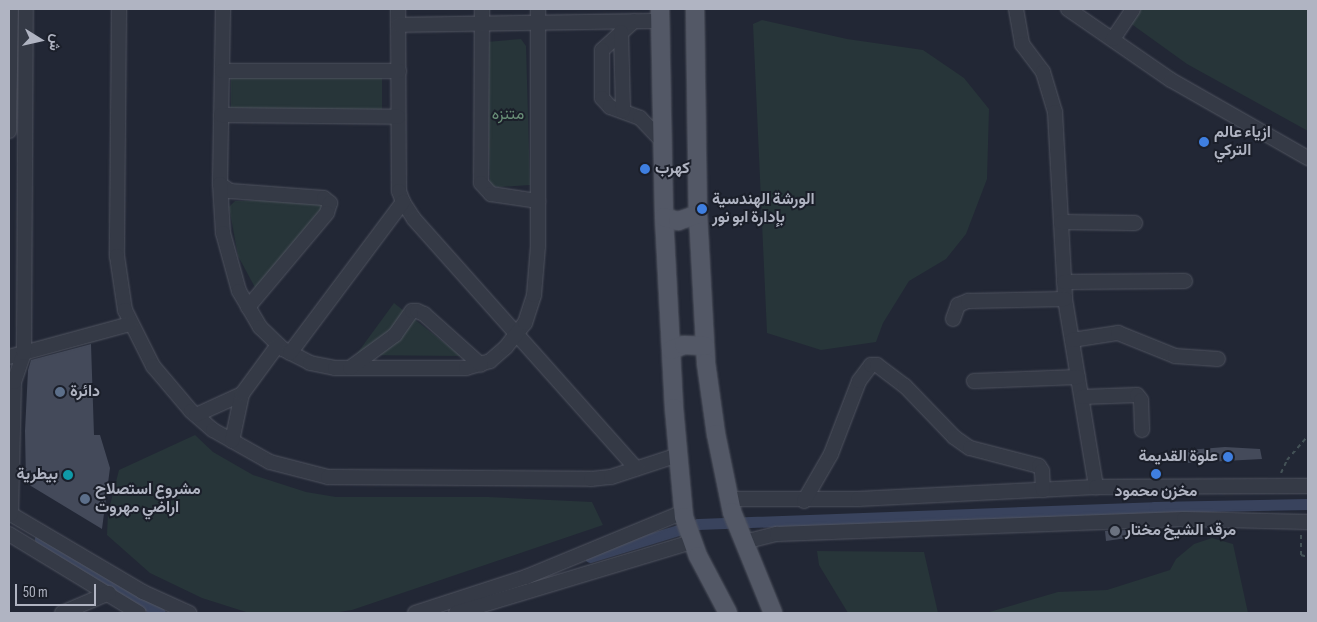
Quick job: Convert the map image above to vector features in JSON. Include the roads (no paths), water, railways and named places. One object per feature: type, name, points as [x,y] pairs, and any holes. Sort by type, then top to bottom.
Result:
[{"type":"main road","points":[[696,9],[698,214],[705,346],[716,434],[731,506],[773,613]]},
{"type":"main road","points":[[660,15],[664,217],[678,455],[687,526],[728,613]]},
{"type":"main road","points":[[664,217],[678,221],[698,214]]},
{"type":"main road","points":[[671,350],[684,345],[705,346]]},
{"type":"street","points":[[9,131],[11,9]]},
{"type":"street","points":[[26,9],[24,353],[14,382],[10,513],[143,592],[188,613]]},
{"type":"street","points":[[119,9],[117,256],[130,324],[154,366],[196,416],[232,441],[270,462],[328,477],[591,479],[611,477],[678,455]]},
{"type":"street","points":[[223,9],[220,184],[223,233],[239,291],[260,327],[284,349],[310,364],[350,368],[480,365],[506,347],[517,334],[529,314],[534,295],[538,201],[538,16]]},
{"type":"street","points":[[398,9],[399,191],[403,202],[414,219],[636,468]]},
{"type":"street","points":[[482,9],[481,183],[491,194],[538,201]]},
{"type":"street","points":[[1016,9],[1022,44],[1043,72],[1055,112],[1065,299],[1096,487]]},
{"type":"street","points":[[1068,9],[1171,80],[1308,158]]},
{"type":"street","points":[[1113,39],[1133,9]]},
{"type":"street","points":[[398,25],[482,24],[538,16],[634,21],[660,15]]},
{"type":"street","points":[[634,21],[602,50],[602,98],[610,107],[640,118],[662,141]]},
{"type":"street","points":[[621,32],[623,111]]},
{"type":"street","points":[[9,59],[26,61]]},
{"type":"street","points":[[222,71],[398,71]]},
{"type":"street","points":[[221,115],[398,117]]},
{"type":"street","points":[[220,184],[230,191],[324,198],[330,203],[327,213],[248,307]]},
{"type":"street","points":[[196,416],[242,394],[284,349],[403,202]]},
{"type":"street","points":[[1061,222],[1135,224]]},
{"type":"street","points":[[1064,282],[1186,281]]},
{"type":"street","points":[[953,319],[958,305],[968,301],[1065,299]]},
{"type":"street","points":[[350,368],[396,335],[412,312],[417,311],[424,314],[480,365]]},
{"type":"street","points":[[9,357],[130,324]]},
{"type":"street","points":[[1072,340],[1118,334],[1175,356],[1218,359]]},
{"type":"street","points":[[804,500],[831,454],[859,381],[871,365],[877,365],[905,386],[954,437],[970,448],[1039,466],[1042,471],[1043,490]]},
{"type":"street","points":[[9,368],[14,382]]},
{"type":"street","points":[[974,381],[1078,378]]},
{"type":"street","points":[[232,441],[242,394]]},
{"type":"street","points":[[1082,397],[1137,395],[1141,400],[1142,430]]},
{"type":"street","points":[[731,506],[804,500],[1096,487],[1308,486]]},
{"type":"street","points":[[742,536],[1164,520],[1305,522]]},
{"type":"street","points":[[415,613],[687,526]]},
{"type":"street","points":[[456,613],[687,526]]},
{"type":"street","points":[[9,534],[109,593],[139,613]]},
{"type":"street","points":[[62,613],[109,593]]},
{"type":"waterway","points":[[590,557],[698,524],[1154,507],[1308,504]]},
{"type":"waterway","points":[[40,539],[160,613]]},
{"type":"place","name":"ازياء عالم التركي","points":[[1204,142]]},
{"type":"place","name":"كهرب","points":[[645,169]]},
{"type":"place","name":"الورشة الهندسية بإدارة ابو نور","points":[[702,209]]},
{"type":"place","name":"دائرة","points":[[60,392]]},
{"type":"place","name":"علوة القديمة","points":[[1228,457]]},
{"type":"place","name":"مخزن محمود","points":[[1156,474]]},
{"type":"place","name":"بيطرية","points":[[68,475]]},
{"type":"place","name":"مشروع استصلاح اراضي مهروت","points":[[85,499]]},
{"type":"place","name":"مرقد الشيخ مختار","points":[[1115,531]]},
{"type":"park label","name":"متنزه","points":[[508,115]]}]
